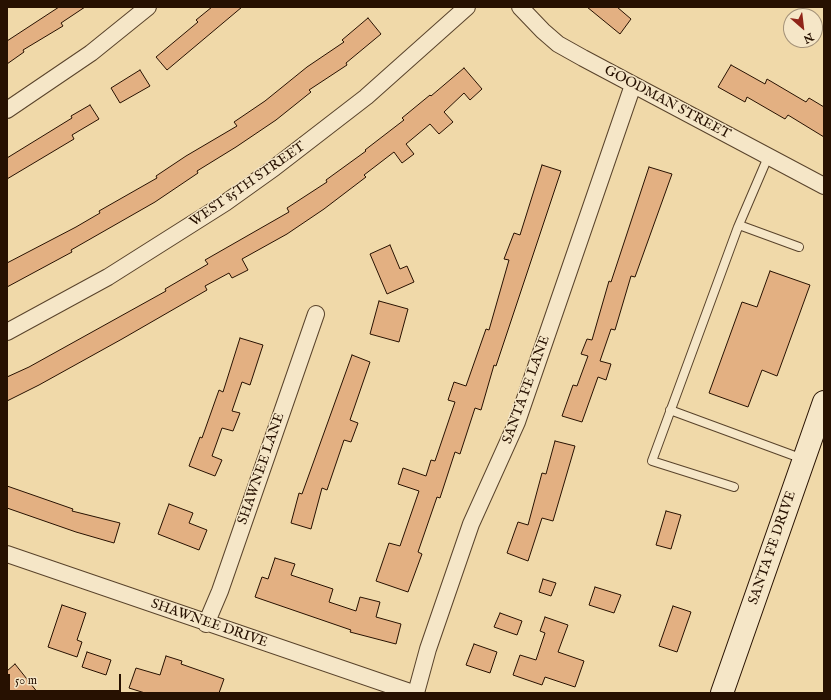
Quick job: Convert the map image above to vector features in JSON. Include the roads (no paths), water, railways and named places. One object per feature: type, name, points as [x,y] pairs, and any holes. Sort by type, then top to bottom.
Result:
[{"type":"main road","name":"SANTA FE DRIVE","points":[[722,693],[824,402]]},
{"type":"street","points":[[7,110],[91,53],[148,7]]},
{"type":"street","name":"WEST 85TH STREET","points":[[7,332],[108,277],[225,203],[274,168],[366,97],[467,7]]},
{"type":"street","name":"GOODMAN STREET","points":[[520,7],[542,31],[558,44],[824,186]]},
{"type":"street","name":"SANTA FE LANE","points":[[416,693],[428,648],[471,524],[517,422],[633,85]]},
{"type":"street","name":"SHAWNEE LANE","points":[[206,624],[220,591],[316,314]]},
{"type":"street","name":"SHAWNEE DRIVE","points":[[7,554],[206,624],[412,693]]},
{"type":"lane","points":[[734,487],[652,461],[739,225],[768,157]]},
{"type":"lane","points":[[739,225],[799,247]]},
{"type":"lane","points":[[670,410],[804,460]]}]
